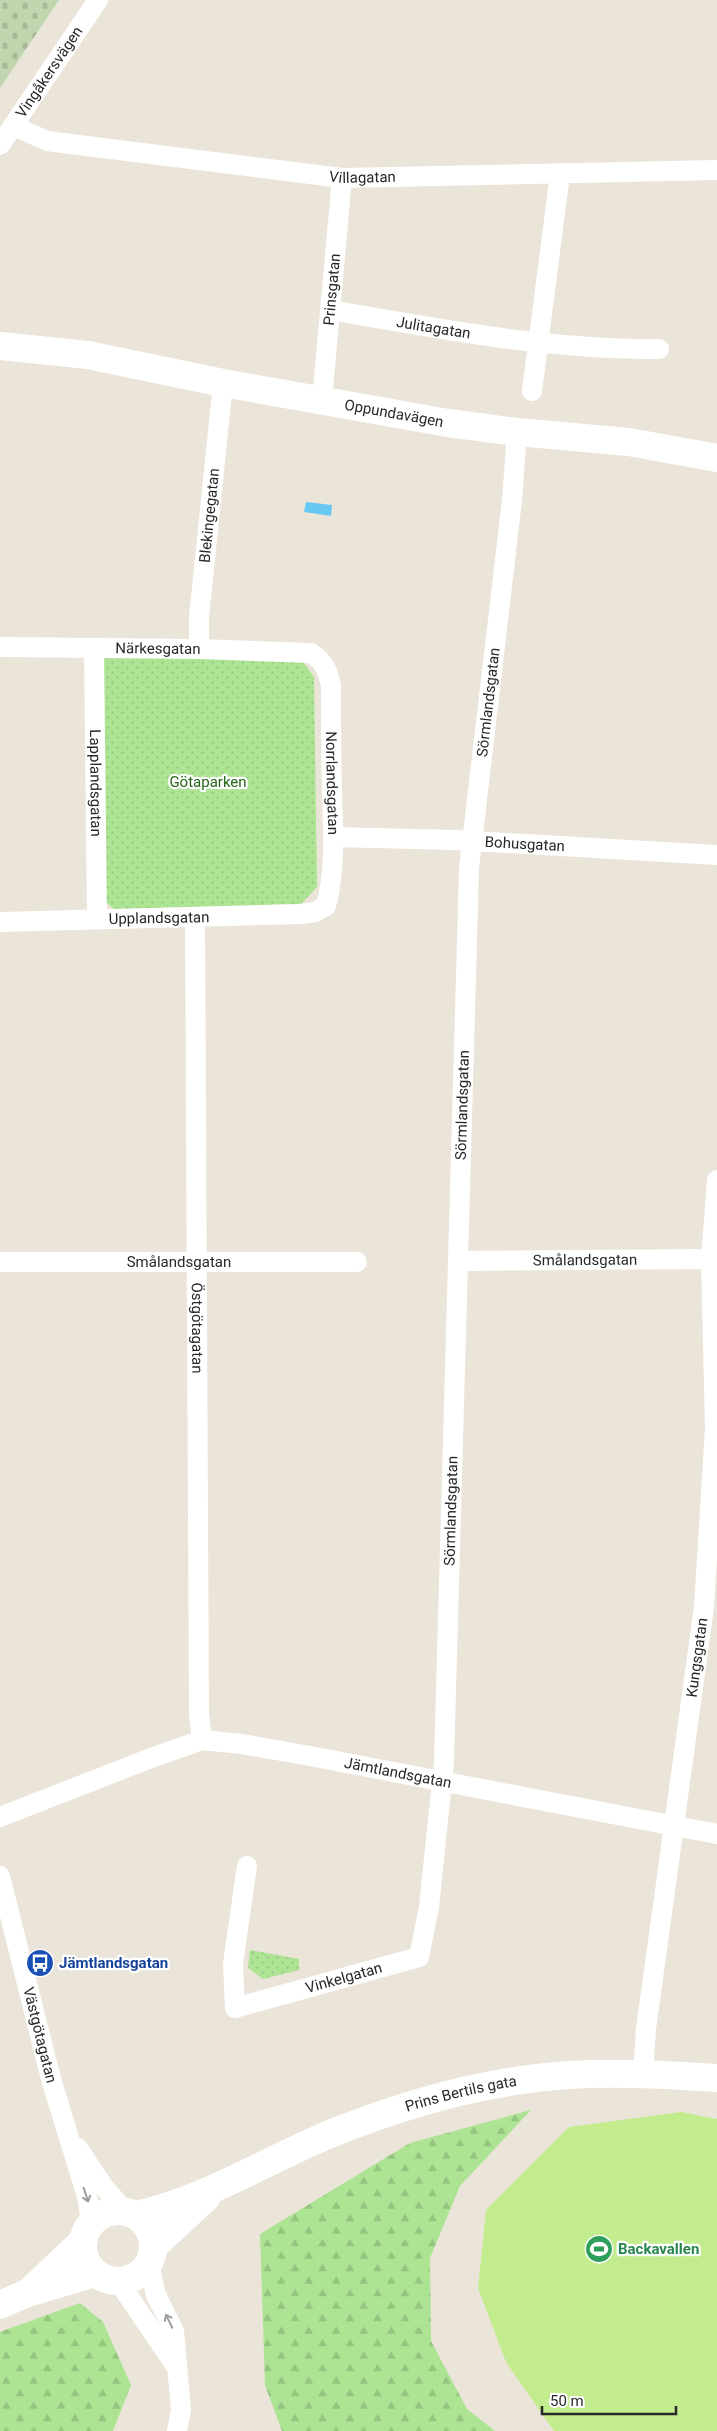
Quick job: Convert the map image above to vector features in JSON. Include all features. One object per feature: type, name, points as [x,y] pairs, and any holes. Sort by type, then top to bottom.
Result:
[{"type":"street","name":"Vingåkersvägen","points":[[0,145],[98,0]]},
{"type":"street","name":"Villagatan","points":[[14,126],[47,141],[342,178],[717,170]]},
{"type":"street","points":[[532,391],[560,174]]},
{"type":"street","name":"Prinsgatan","points":[[322,400],[342,178]]},
{"type":"street","name":"Julitagatan","points":[[330,310],[537,344],[616,349],[660,349]]},
{"type":"street","name":"Oppundavägen","points":[[0,335],[74,354],[448,423],[517,432],[629,442],[717,458]]},
{"type":"street","name":"Oppundavägen","points":[[0,346],[74,354]]},
{"type":"street","name":"Blekingegatan","points":[[200,649],[200,617],[223,383]]},
{"type":"street","name":"Sörmlandsgatan","points":[[443,1782],[460,1261],[469,868],[512,500],[517,432]]},
{"type":"street","name":"Närkesgatan","points":[[0,647],[298,650],[313,654]]},
{"type":"street","name":"Lapplandsgatan","points":[[94,648],[97,919]]},
{"type":"street","name":"Norrlandsgatan","points":[[313,654],[322,660],[329,672],[331,686],[333,872],[326,906],[317,910]]},
{"type":"street","name":"Bohusgatan","points":[[333,837],[473,842],[717,855]]},
{"type":"street","name":"Upplandsgatan","points":[[0,922],[302,914],[317,910]]},
{"type":"street","name":"Östgötagatan","points":[[195,917],[198,1688],[202,1740]]},
{"type":"street","name":"Kungsgatan","points":[[643,2074],[646,2029],[704,1607],[715,1428],[711,1259],[717,1180]]},
{"type":"street","name":"Smålandsgatan","points":[[460,1261],[711,1259]]},
{"type":"street","name":"Smålandsgatan","points":[[0,1262],[357,1262]]},
{"type":"street","name":"Jämtlandsgatan","points":[[0,1817],[202,1740],[242,1744],[717,1834]]},
{"type":"street","name":"Vinkelgatan","points":[[247,1866],[233,1964],[235,2008],[420,1957],[429,1906],[443,1782]]},
{"type":"street","name":"Västgötagatan","points":[[0,1876],[51,2079],[88,2200],[87,2231]]},
{"type":"street","name":"Prins Bertils gata","points":[[130,2213],[161,2210],[219,2186],[274,2158],[335,2132],[397,2110],[459,2092],[568,2075],[643,2074],[717,2078]]},
{"type":"street","name":"Västgötagatan","points":[[68,2134],[103,2186],[130,2213]]},
{"type":"street","name":"Prins Bertils gata","points":[[151,2255],[219,2186]]},
{"type":"street","points":[[27,2293],[104,2214],[130,2213],[148,2227],[156,2295],[174,2331],[181,2410],[177,2431]]},
{"type":"street","points":[[87,2231],[84,2252],[87,2262],[107,2277],[178,2368]]},
{"type":"street","points":[[0,2304],[27,2293],[107,2277],[133,2278],[151,2255]]},
{"type":"green space","points":[[0,0],[59,0],[0,88]]},
{"type":"green space","name":"Götaparken","points":[[99,654],[300,658],[314,677],[317,887],[301,904],[114,909],[102,899]]},
{"type":"green space","points":[[250,1950],[299,1959],[299,1970],[263,1979],[248,1968]]},
{"type":"green space","points":[[531,2110],[460,2186],[430,2258],[431,2341],[467,2409],[495,2431],[282,2431],[265,2385],[260,2234],[410,2143]]},
{"type":"green space","name":"Backavallen","points":[[681,2112],[717,2119],[717,2431],[554,2431],[506,2362],[478,2288],[486,2210],[569,2127]]},
{"type":"green space","points":[[80,2303],[103,2322],[131,2385],[113,2431],[0,2431],[0,2332]]},
{"type":"water","points":[[306,502],[332,505],[331,516],[304,512]]},
{"type":"place","name":"Jämtlandsgatan","points":[[40,1963]]},
{"type":"place","name":"Backavallen","points":[[599,2249]]}]
